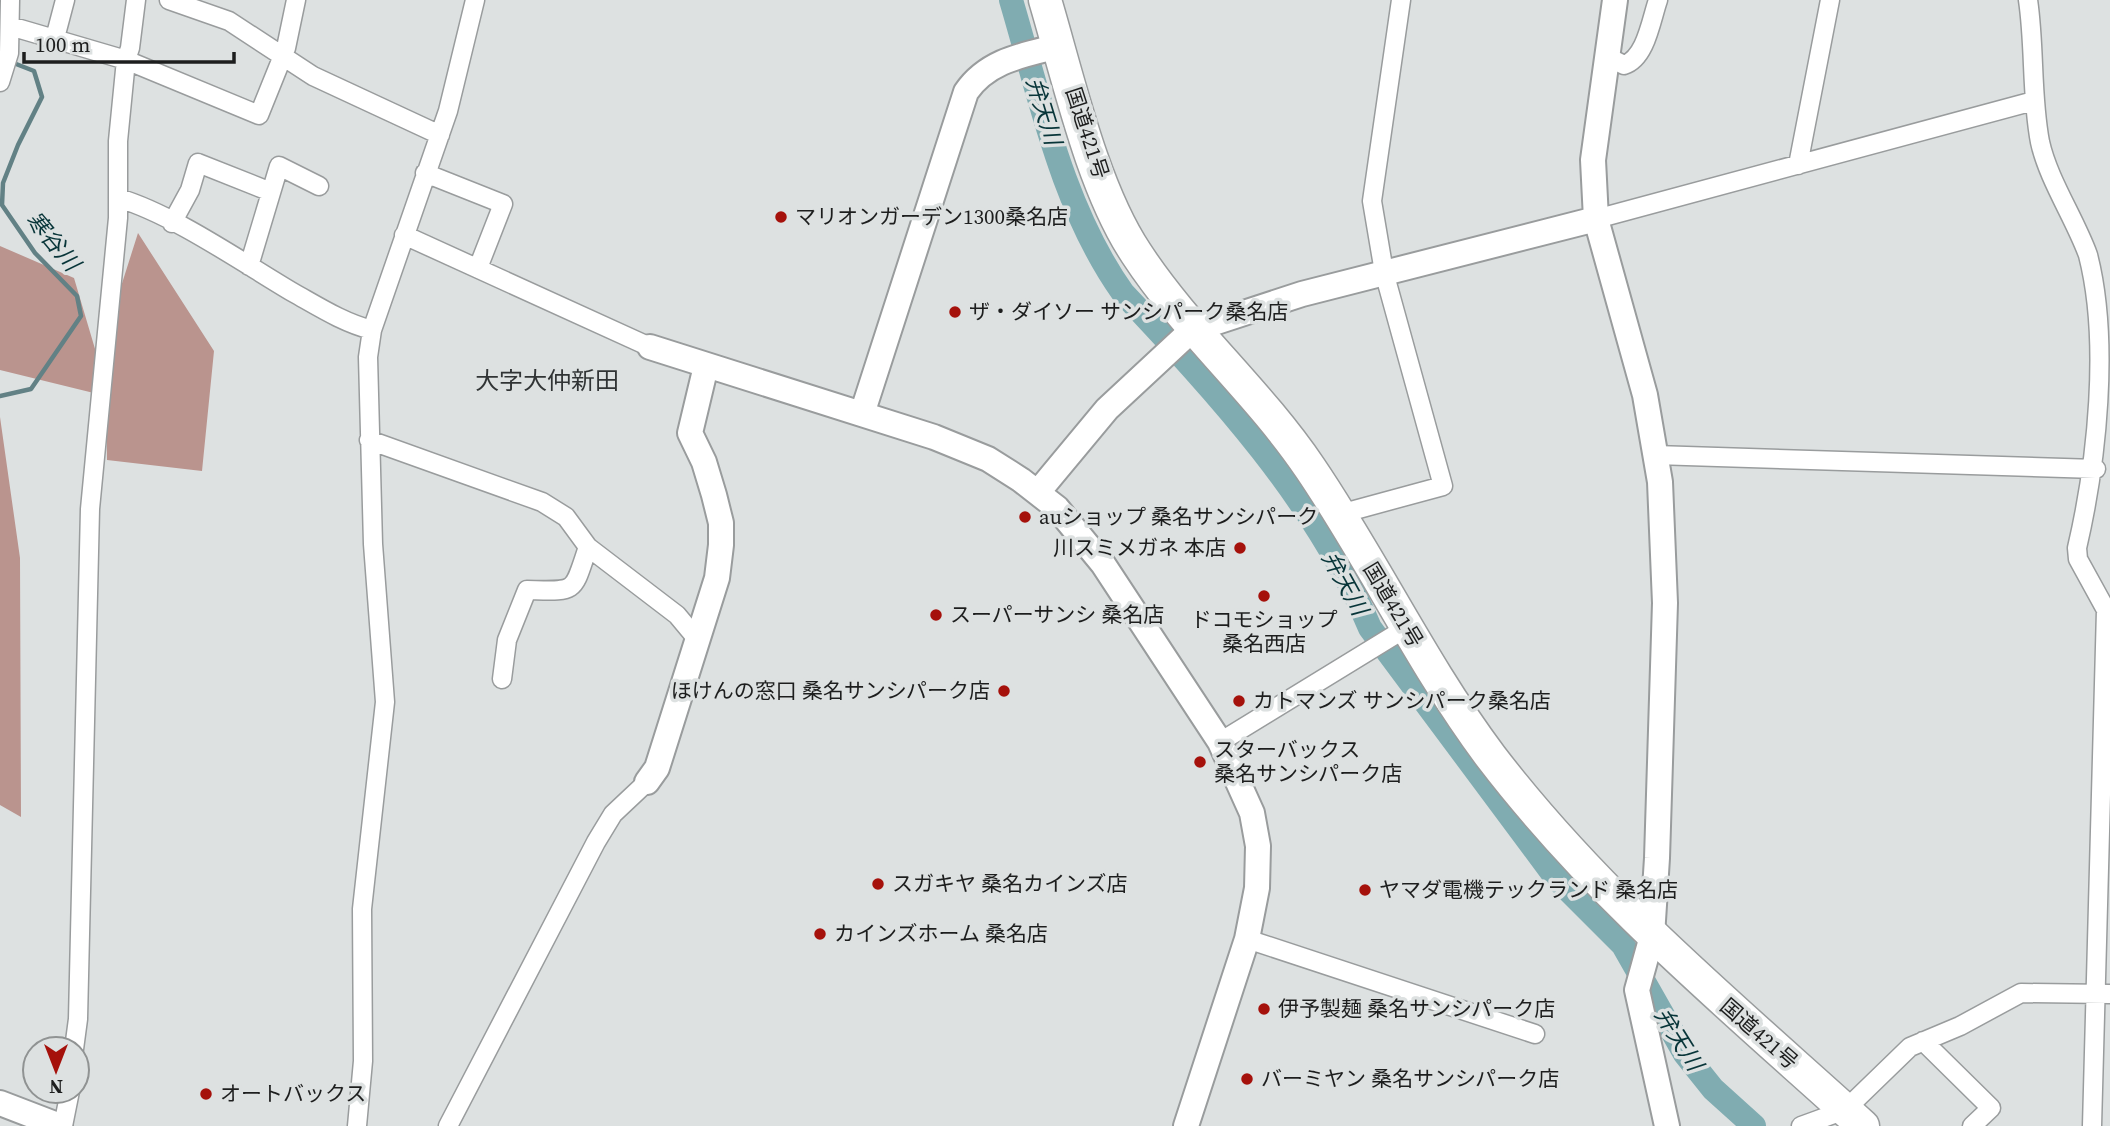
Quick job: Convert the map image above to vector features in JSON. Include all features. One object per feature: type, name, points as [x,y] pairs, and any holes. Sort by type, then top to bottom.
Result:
[{"type":"highway","name":"国道421号","points":[[1045,0],[1049,48],[1117,217],[1134,251],[1187,334],[1256,399],[1309,466],[1340,514],[1400,631],[1543,823],[1649,946],[1713,994],[1843,1118]]},
{"type":"street","points":[[5,67],[10,0]]},
{"type":"street","points":[[55,38],[65,0]]},
{"type":"street","points":[[76,1035],[90,509],[118,198],[118,141],[126,60],[136,0]]},
{"type":"street","points":[[169,0],[229,21],[313,76],[440,135]]},
{"type":"street","points":[[10,26],[126,60],[259,115],[282,56],[296,0]]},
{"type":"street","points":[[357,1126],[363,1061],[362,909],[385,702],[373,544],[368,357],[372,330],[440,135],[475,0]]},
{"type":"street","points":[[1340,514],[1443,486],[1384,272],[1371,201],[1401,0]]},
{"type":"street","points":[[1615,0],[1593,160],[1596,219],[1645,395],[1662,508],[1665,603],[1649,946],[1637,990],[1667,1126]]},
{"type":"street","points":[[1606,56],[1624,65],[1632,63],[1639,54],[1658,0]]},
{"type":"street","points":[[1798,165],[1830,0]]},
{"type":"street","points":[[2028,0],[2034,102],[2041,146],[2089,257],[2101,321],[2096,469],[2077,548],[2078,559],[2106,610],[2103,994],[2092,1126]]},
{"type":"street","points":[[862,414],[962,101],[972,83],[984,72],[1009,59],[1049,48]]},
{"type":"street","points":[[1038,492],[1107,409],[1187,334],[1303,294],[2034,102]]},
{"type":"street","points":[[172,223],[190,190],[198,163],[271,192]]},
{"type":"street","points":[[249,267],[279,166],[319,186]]},
{"type":"street","points":[[425,173],[503,204],[478,268]]},
{"type":"street","points":[[118,198],[172,223],[356,326],[372,330]]},
{"type":"street","points":[[404,235],[613,333],[706,366],[963,448],[1038,492],[1086,540],[1220,742],[1252,813],[1258,846],[1257,888],[1247,939],[1186,1126]]},
{"type":"street","points":[[448,1126],[596,842],[613,814],[648,782],[657,768],[717,578],[721,523],[704,462],[690,433],[706,366]]},
{"type":"street","points":[[369,440],[542,502],[566,516],[588,547],[677,615],[697,639]]},
{"type":"street","points":[[1655,455],[2096,469]]},
{"type":"street","points":[[502,679],[507,640],[527,590],[567,591],[575,585],[588,547]]},
{"type":"street","points":[[1220,742],[1400,631]]},
{"type":"street","points":[[1247,939],[1535,1034]]},
{"type":"street","points":[[1801,1126],[1843,1118],[1910,1047],[1960,1026],[2021,993],[2103,994]]},
{"type":"street","points":[[1923,1041],[1991,1108],[1972,1126]]},
{"type":"street","points":[[0,1103],[62,1126],[67,1105]]},
{"type":"shaded area","points":[[138,233],[214,351],[202,471],[107,460],[106,396],[0,370],[0,246],[74,278],[98,359]]},
{"type":"shaded area","points":[[0,417],[20,558],[21,817],[0,805]]},
{"type":"waterway","name":"弁天川","points":[[1011,0],[1043,114],[1069,189],[1084,226],[1123,293],[1194,370],[1262,450],[1322,536],[1348,581],[1370,628],[1556,878],[1623,945],[1685,1054],[1713,1089],[1754,1126]]},
{"type":"waterway","name":"寒谷川","points":[[0,396],[31,389],[81,316],[77,296],[35,253],[2,205],[3,183],[42,97],[34,71],[11,62]]},
{"type":"place","name":"マリオンガーデン1300桑名店","points":[[781,217]]},
{"type":"place","name":"ザ・ダイソー サンシパーク桑名店","points":[[955,312]]},
{"type":"place","name":"auショップ 桑名サンシパーク","points":[[1025,517]]},
{"type":"place","name":"川スミメガネ 本店","points":[[1240,548]]},
{"type":"place","name":"ドコモショップ 桑名西店","points":[[1264,596]]},
{"type":"place","name":"スーパーサンシ 桑名店","points":[[936,615]]},
{"type":"place","name":"ほけんの窓口 桑名サンシパーク店","points":[[1004,691]]},
{"type":"place","name":"カトマンズ サンシパーク桑名店","points":[[1239,701]]},
{"type":"place","name":"スターバックス 桑名サンシパーク店","points":[[1200,762]]},
{"type":"place","name":"スガキヤ 桑名カインズ店","points":[[878,884]]},
{"type":"place","name":"ヤマダ電機テックランド 桑名店","points":[[1365,890]]},
{"type":"place","name":"カインズホーム 桑名店","points":[[820,934]]},
{"type":"place","name":"伊予製麺 桑名サンシパーク店","points":[[1264,1009]]},
{"type":"place","name":"バーミヤン 桑名サンシパーク店","points":[[1247,1079]]},
{"type":"place","name":"オートバックス","points":[[206,1094]]},
{"type":"district","name":"大字大仲新田","points":[[547,381]]}]
